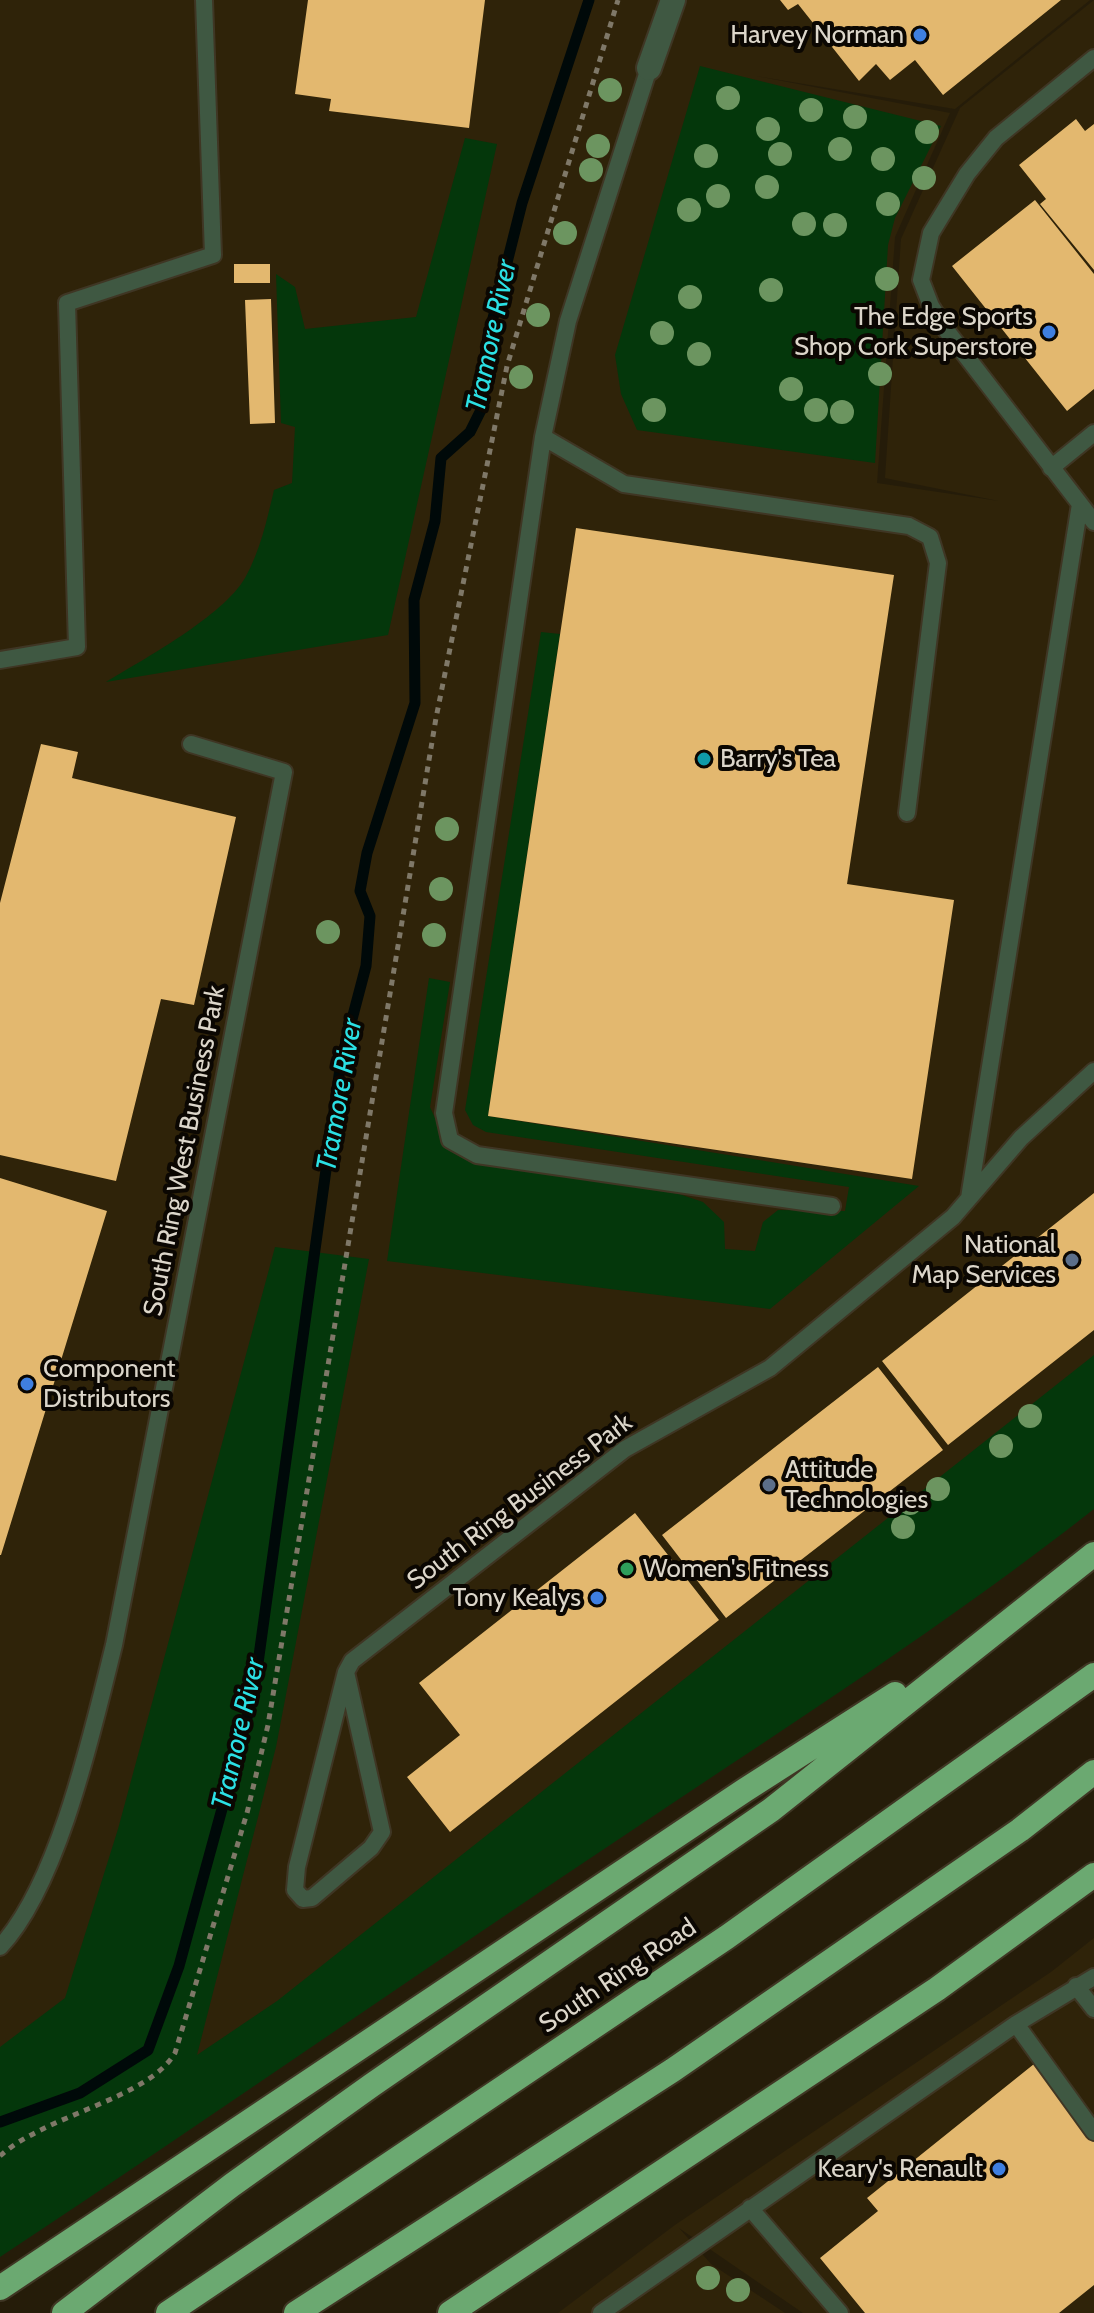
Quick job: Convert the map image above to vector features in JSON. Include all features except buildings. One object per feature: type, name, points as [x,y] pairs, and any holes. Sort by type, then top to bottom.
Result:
[{"type":"highway","points":[[64,2313],[347,2103],[771,1810],[1094,1554]]},
{"type":"highway","points":[[0,2288],[745,1790],[1009,1622]]},
{"type":"highway","name":"South Ring Road","points":[[168,2313],[727,1937],[1094,1675]]},
{"type":"highway","points":[[296,2313],[673,2070],[1020,1830],[1094,1772]]},
{"type":"highway","points":[[456,2311],[937,1989],[1094,1875]]},
{"type":"street","points":[[649,68],[673,0]]},
{"type":"lane","points":[[0,660],[77,647],[67,303],[213,255],[204,0]]},
{"type":"lane","points":[[1094,58],[981,155],[931,233],[921,280],[931,306],[946,330],[1094,522]]},
{"type":"lane","points":[[649,68],[587,254],[568,321],[543,437],[444,1113],[450,1140],[477,1155],[832,1206]]},
{"type":"lane","points":[[1051,468],[1094,433]]},
{"type":"lane","points":[[543,437],[624,484],[909,526],[930,537],[938,563],[907,813]]},
{"type":"lane","points":[[968,1200],[1080,504]]},
{"type":"lane","name":"South Ring West Business Park","points":[[0,1947],[28,1908],[48,1863],[90,1745],[114,1645],[284,772],[191,744]]},
{"type":"lane","name":"South Ring Business Park","points":[[346,1672],[382,1832],[371,1848],[312,1898],[303,1899],[295,1890],[297,1867],[346,1672],[361,1651],[625,1449],[770,1368],[934,1234],[1046,1113],[1094,1071]]},
{"type":"lane","points":[[601,2313],[1016,2024],[1094,1977]]},
{"type":"lane","points":[[1076,1986],[1094,2009]]},
{"type":"lane","points":[[1016,2024],[1094,2132]]},
{"type":"lane","points":[[750,2208],[840,2313]]},
{"type":"path","points":[[0,2156],[39,2130],[152,2079],[168,2065],[175,2053],[247,1813],[268,1725],[436,718],[465,566],[507,366],[618,0]]},
{"type":"shaded area","points":[[0,0],[1090,0],[955,109],[756,76],[950,113],[895,237],[877,483],[999,501],[885,478],[901,239],[960,108],[1094,0],[1094,1427],[0,2257]]},
{"type":"shaded area","points":[[1094,1938],[1094,2313],[803,2313],[679,2228],[711,2264],[785,2313],[558,2313],[675,2225],[1051,1972]]},
{"type":"green space","points":[[700,66],[941,126],[895,218],[888,245],[875,463],[637,430],[621,394],[615,355]]},
{"type":"green space","points":[[465,138],[497,144],[388,635],[106,682],[182,636],[234,592],[255,557],[274,490],[292,483],[295,427],[281,423],[276,274],[295,287],[305,329],[416,317]]},
{"type":"green space","points":[[541,632],[560,634],[488,1116],[919,1186],[770,1309],[387,1261],[429,978],[450,982],[430,1107],[448,1147],[477,1163],[679,1194],[703,1202],[724,1222],[725,1249],[755,1251],[763,1222],[778,1210],[845,1211],[849,1187],[486,1132],[473,1125],[465,1110]]},
{"type":"green space","points":[[275,1247],[369,1259],[276,1747],[197,2055],[277,2001],[1094,1355],[1094,1509],[984,1592],[870,1671],[0,2257],[0,2047],[65,1998],[118,1829]]},
{"type":"waterway","name":"Tramore River","points":[[0,2122],[80,2093],[148,2050],[179,1966],[254,1692],[341,1061],[366,966],[370,916],[360,891],[367,853],[415,703],[414,600],[435,521],[441,458],[470,432],[482,408],[486,346],[522,203],[589,0]]},
{"type":"place","name":"Harvey Norman","points":[[920,35]]},
{"type":"place","name":"The Edge Sports Shop Cork Superstore","points":[[1049,332]]},
{"type":"place","name":"Barry's Tea","points":[[704,759]]},
{"type":"place","name":"National Map Services","points":[[1072,1260]]},
{"type":"place","name":"Component Distributors","points":[[27,1384]]},
{"type":"place","name":"Attitude Technologies","points":[[769,1485]]},
{"type":"place","name":"Women's Fitness","points":[[627,1569]]},
{"type":"place","name":"Tony Kealys","points":[[597,1598]]},
{"type":"place","name":"Keary's Renault","points":[[999,2169]]}]
